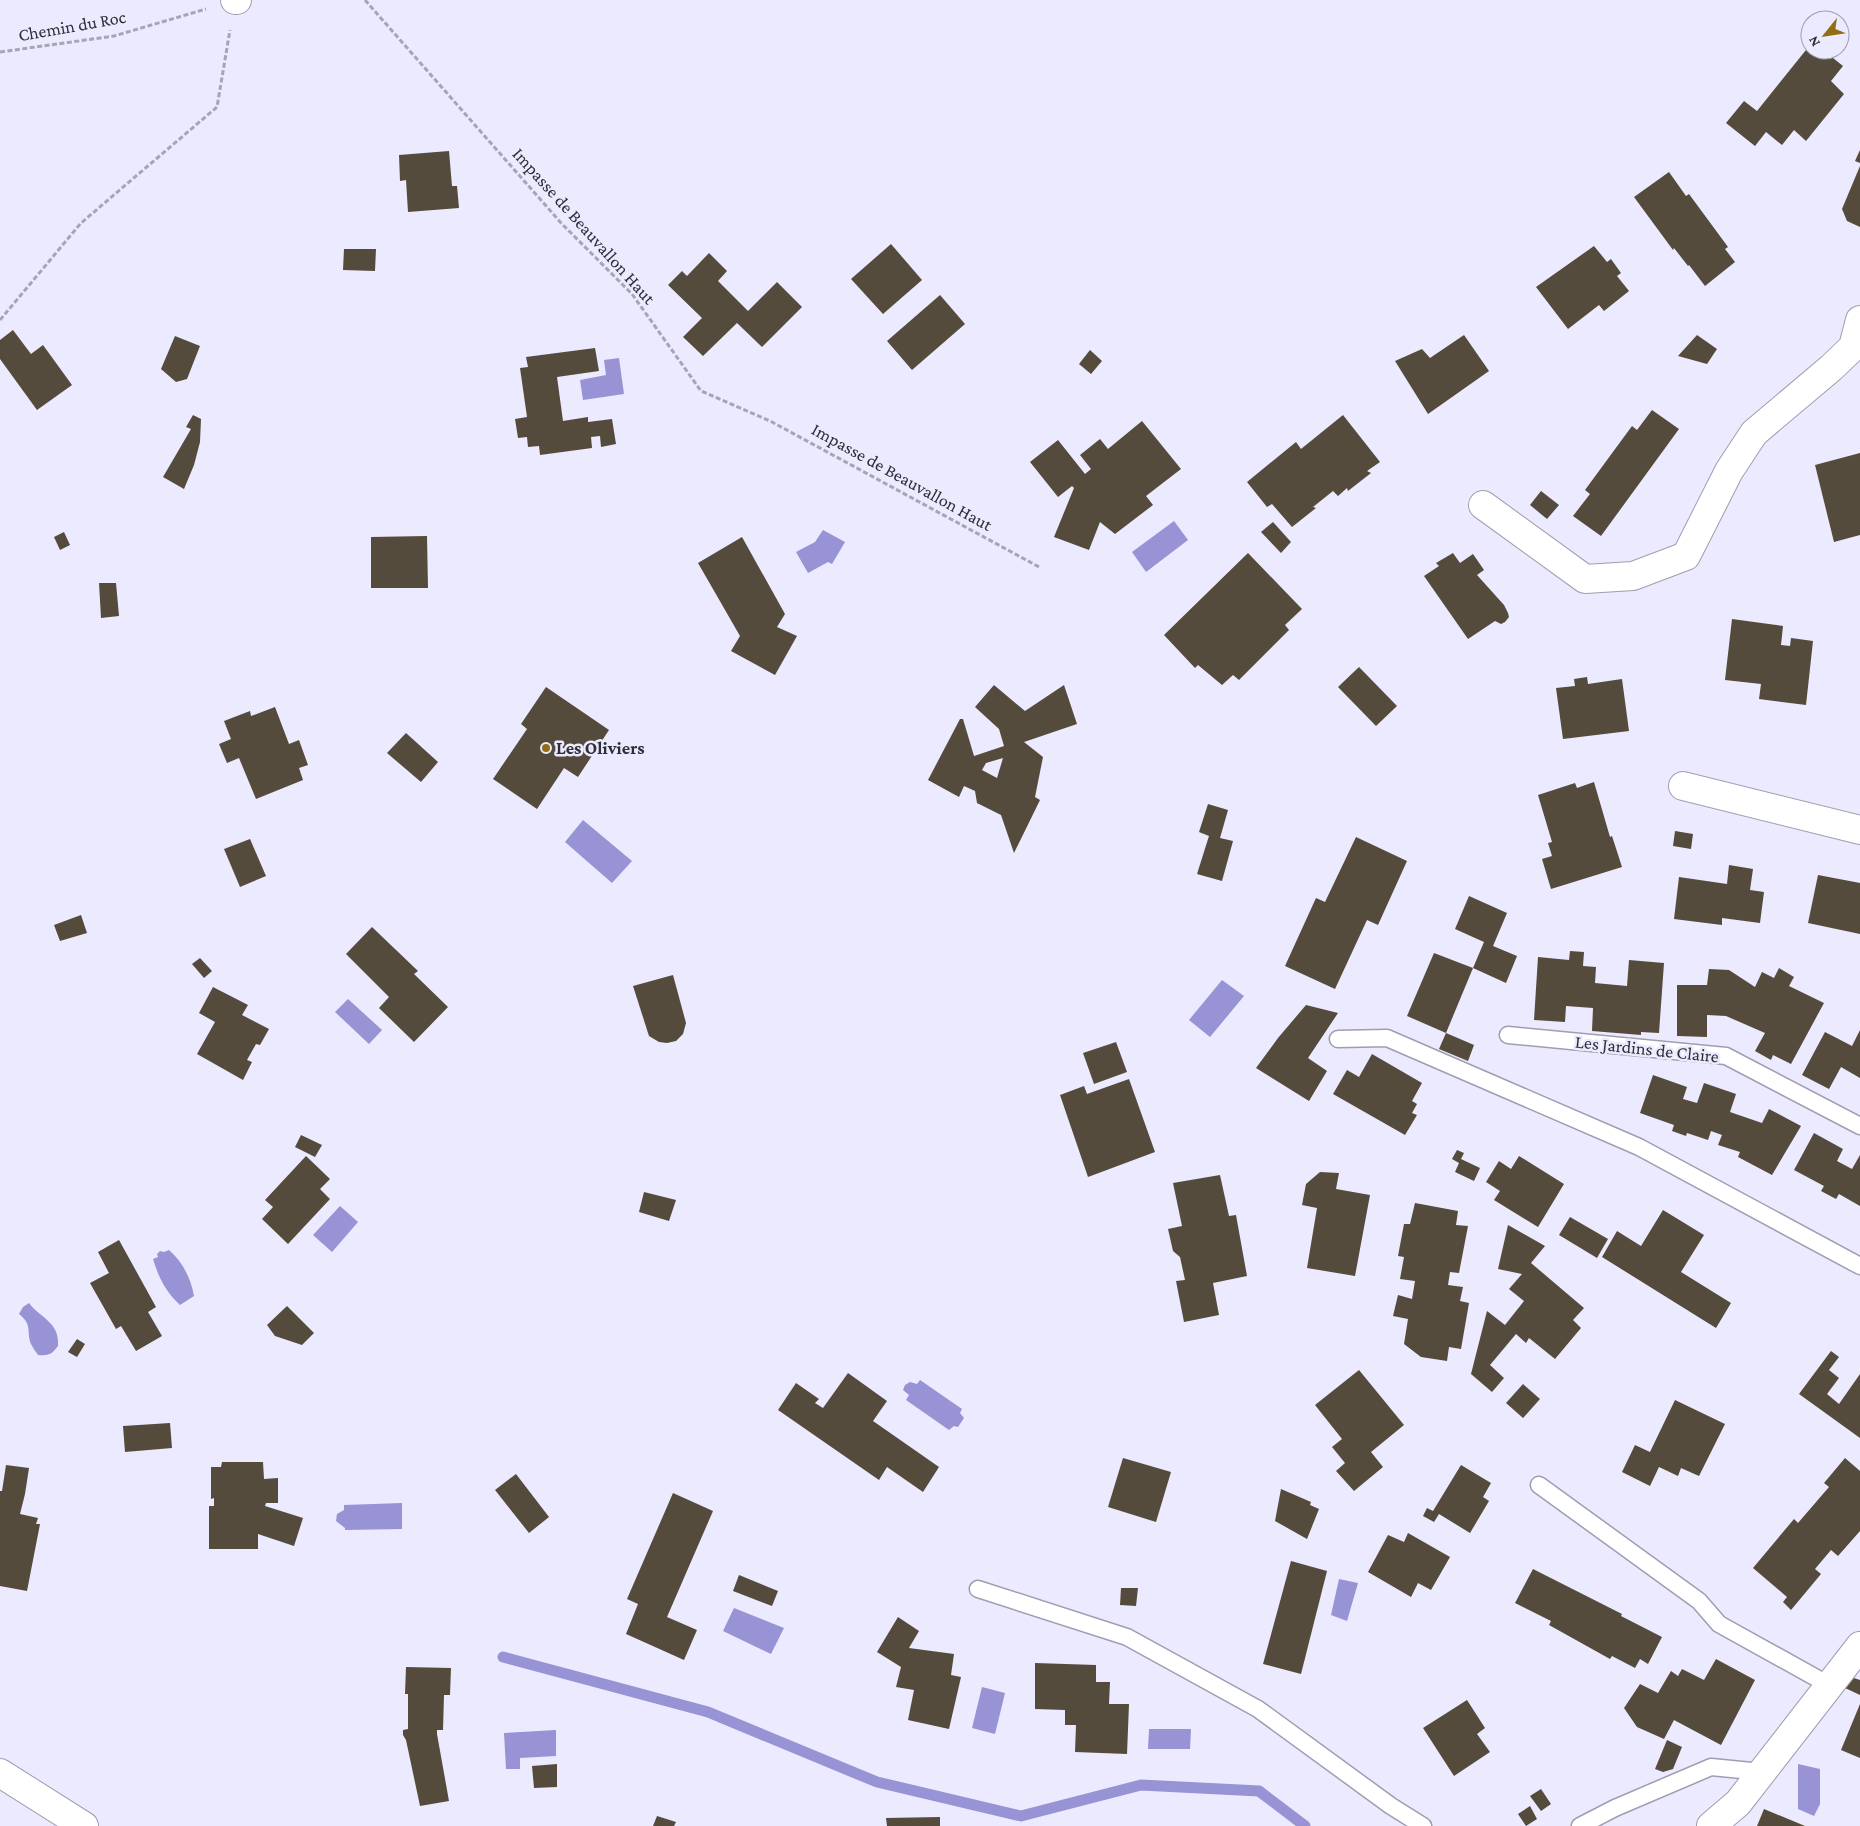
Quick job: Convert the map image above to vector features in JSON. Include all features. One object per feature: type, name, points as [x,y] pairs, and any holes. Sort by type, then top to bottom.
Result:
[{"type":"street","points":[[1483,505],[1586,580],[1633,576],[1686,556],[1729,471],[1754,433],[1832,368],[1857,354],[1860,320]]},
{"type":"street","points":[[1683,786],[1860,830]]},
{"type":"street","points":[[1711,1826],[1738,1804],[1860,1646]]},
{"type":"street","points":[[0,1773],[84,1826]]},
{"type":"lane","name":"Les Jardins de Claire","points":[[1508,1035],[1726,1056],[1860,1126]]},
{"type":"lane","points":[[1338,1039],[1387,1038],[1639,1147],[1860,1266]]},
{"type":"lane","points":[[1539,1485],[1699,1601],[1719,1624],[1829,1685]]},
{"type":"lane","points":[[978,1589],[1127,1637],[1258,1709],[1391,1806],[1424,1826]]},
{"type":"lane","points":[[1580,1826],[1615,1808],[1711,1767],[1762,1772]]},
{"type":"path","name":"Chemin du Roc","points":[[0,52],[114,36],[236,0]]},
{"type":"path","points":[[0,320],[81,223],[217,107],[236,0]]},
{"type":"path","name":"Impasse de Beauvallon Haut","points":[[364,0],[562,224],[632,294],[701,391],[772,422],[1040,568]]},
{"type":"shaded area","points":[[619,358],[624,394],[583,400],[580,380],[606,375],[604,360]]},
{"type":"shaded area","points":[[1174,521],[1188,540],[1146,572],[1132,552]]},
{"type":"shaded area","points":[[823,530],[845,542],[832,564],[828,562],[808,573],[796,552],[815,542]]},
{"type":"shaded area","points":[[583,820],[632,861],[612,883],[565,842]]},
{"type":"shaded area","points":[[1222,980],[1244,996],[1210,1037],[1189,1020]]},
{"type":"shaded area","points":[[348,999],[382,1030],[369,1044],[335,1012]]},
{"type":"shaded area","points":[[340,1206],[358,1222],[332,1252],[313,1235]]},
{"type":"shaded area","points":[[169,1250],[186,1271],[194,1296],[180,1305],[163,1284],[153,1259],[158,1257],[157,1254],[160,1251]]},
{"type":"shaded area","points":[[29,1303],[56,1331],[58,1346],[50,1354],[38,1355],[31,1344],[28,1325],[19,1314],[23,1307]]},
{"type":"shaded area","points":[[920,1380],[962,1409],[960,1413],[964,1418],[958,1427],[954,1426],[949,1430],[906,1400],[909,1395],[903,1390],[905,1385],[910,1382],[917,1384]]},
{"type":"shaded area","points":[[402,1503],[402,1529],[345,1530],[336,1521],[337,1514],[344,1510],[344,1505]]},
{"type":"shaded area","points":[[1339,1579],[1358,1583],[1347,1621],[1331,1615]]},
{"type":"shaded area","points":[[734,1608],[784,1628],[771,1654],[723,1631]]},
{"type":"shaded area","points":[[982,1687],[1005,1693],[995,1734],[972,1728]]},
{"type":"shaded area","points":[[1149,1729],[1191,1729],[1190,1749],[1148,1749]]},
{"type":"shaded area","points":[[556,1730],[556,1756],[520,1758],[520,1769],[506,1769],[504,1733]]},
{"type":"shaded area","points":[[1798,1764],[1820,1769],[1820,1804],[1814,1816],[1798,1809]]},
{"type":"building","points":[[1800,57],[1800,60],[1836,60],[1843,66],[1831,81],[1844,94],[1806,141],[1794,130],[1782,145],[1766,132],[1755,146],[1726,123],[1744,101],[1757,111]]},
{"type":"building","points":[[1860,150],[1860,163],[1855,161]]},
{"type":"building","points":[[449,151],[452,186],[457,186],[459,208],[408,212],[406,180],[400,181],[399,155]]},
{"type":"building","points":[[1860,166],[1860,227],[1847,221],[1842,209]]},
{"type":"building","points":[[1669,172],[1686,196],[1689,194],[1728,247],[1725,249],[1735,262],[1705,286],[1674,248],[1673,250],[1634,197]]},
{"type":"building","points":[[891,244],[922,280],[883,314],[851,279]]},
{"type":"building","points":[[1594,246],[1607,262],[1611,259],[1621,273],[1617,276],[1629,291],[1604,311],[1599,305],[1568,329],[1536,287]]},
{"type":"building","points":[[344,249],[376,249],[375,271],[343,270]]},
{"type":"building","points":[[709,253],[727,271],[718,281],[748,311],[777,282],[802,307],[762,347],[737,323],[703,356],[683,337],[702,318],[668,285],[682,271],[687,276]]},
{"type":"building","points":[[940,295],[965,324],[912,370],[887,341]]},
{"type":"building","points":[[13,330],[31,354],[43,345],[72,385],[37,410],[0,359],[0,340]]},
{"type":"building","points":[[1464,335],[1489,371],[1428,414],[1395,361],[1422,349],[1430,358]]},
{"type":"building","points":[[1697,335],[1717,349],[1707,364],[1678,356]]},
{"type":"building","points":[[175,336],[200,346],[187,379],[176,382],[161,369]]},
{"type":"building","points":[[595,348],[599,371],[557,377],[563,421],[588,417],[588,422],[612,419],[616,444],[601,447],[600,436],[591,437],[592,448],[540,455],[539,446],[528,447],[527,437],[518,438],[515,419],[527,417],[520,368],[528,367],[526,357]]},
{"type":"building","points":[[1090,350],[1102,361],[1091,374],[1079,364]]},
{"type":"building","points":[[1652,410],[1679,429],[1601,536],[1573,516],[1590,494],[1585,490],[1632,426],[1637,430]]},
{"type":"building","points":[[193,415],[201,419],[200,442],[194,465],[184,489],[163,477],[191,429],[186,427]]},
{"type":"building","points":[[1343,415],[1380,462],[1367,471],[1371,473],[1348,491],[1347,488],[1338,496],[1333,491],[1313,507],[1316,508],[1292,527],[1272,504],[1267,507],[1247,482],[1296,442],[1301,449]]},
{"type":"building","points":[[1142,421],[1181,469],[1146,496],[1153,505],[1115,534],[1100,522],[1089,550],[1054,537],[1074,488],[1072,486],[1058,497],[1030,462],[1058,440],[1085,474],[1091,469],[1080,455],[1100,439],[1108,449]]},
{"type":"building","points":[[1860,453],[1860,535],[1834,542],[1815,465]]},
{"type":"building","points":[[1541,491],[1559,505],[1547,519],[1530,505]]},
{"type":"building","points":[[1273,522],[1291,542],[1281,553],[1261,532]]},
{"type":"building","points":[[64,532],[70,545],[60,550],[54,537]]},
{"type":"building","points":[[427,536],[428,588],[371,588],[371,537]]},
{"type":"building","points":[[742,537],[785,614],[777,627],[797,636],[775,675],[731,651],[740,636],[698,563]]},
{"type":"building","points":[[1248,553],[1302,609],[1285,625],[1289,630],[1239,680],[1233,675],[1222,685],[1198,665],[1195,668],[1164,635]]},
{"type":"building","points":[[1453,553],[1460,563],[1473,554],[1484,570],[1477,575],[1504,605],[1509,617],[1501,624],[1495,621],[1468,639],[1424,576],[1439,566],[1436,563]]},
{"type":"building","points":[[99,583],[116,583],[119,616],[101,618]]},
{"type":"building","points":[[1732,619],[1783,626],[1781,645],[1790,646],[1791,638],[1813,641],[1806,705],[1759,699],[1761,684],[1725,680]]},
{"type":"building","points":[[1359,667],[1397,706],[1376,726],[1338,687]]},
{"type":"building","points":[[1587,677],[1588,684],[1622,679],[1629,731],[1563,739],[1556,688],[1575,686],[1574,679]]},
{"type":"building","points":[[994,685],[1025,711],[1064,685],[1077,724],[1024,742],[1043,757],[1035,797],[1040,800],[1014,853],[1001,815],[977,803],[975,791],[964,786],[959,797],[928,780],[960,719],[963,719],[974,756],[1004,746],[999,729],[975,707]],"holes":[[[1003,758],[997,778],[982,770],[986,763]]]},
{"type":"building","name":"Les Oliviers","points":[[546,687],[609,730],[578,777],[564,768],[537,809],[493,779],[527,729],[521,724]]},
{"type":"building","points":[[275,707],[289,744],[299,740],[308,765],[299,768],[303,780],[256,799],[239,758],[227,763],[219,744],[231,739],[224,721],[250,711],[251,716]]},
{"type":"building","points":[[406,733],[438,762],[421,782],[387,753]]},
{"type":"building","points":[[1594,782],[1610,837],[1612,836],[1622,867],[1551,889],[1542,859],[1552,856],[1548,843],[1552,842],[1538,795],[1575,783],[1577,788]]},
{"type":"building","points":[[1208,804],[1228,810],[1220,838],[1233,841],[1222,881],[1197,874],[1209,836],[1199,832]]},
{"type":"building","points":[[1675,831],[1693,834],[1691,849],[1673,846]]},
{"type":"building","points":[[1356,837],[1407,861],[1378,925],[1367,920],[1335,989],[1285,966],[1316,898],[1325,902]]},
{"type":"building","points":[[250,839],[266,876],[240,887],[224,849]]},
{"type":"building","points":[[1729,865],[1753,869],[1750,890],[1764,892],[1760,923],[1722,918],[1722,925],[1674,919],[1679,877],[1727,884]]},
{"type":"building","points":[[1818,875],[1860,883],[1860,934],[1808,923]]},
{"type":"building","points":[[1469,896],[1507,913],[1493,946],[1517,956],[1506,983],[1473,968],[1484,942],[1455,929]]},
{"type":"building","points":[[81,915],[87,933],[60,941],[54,925]]},
{"type":"building","points":[[372,927],[418,971],[414,974],[448,1007],[414,1042],[379,1008],[389,997],[346,954]]},
{"type":"building","points":[[1570,951],[1584,952],[1583,966],[1596,967],[1595,983],[1627,986],[1629,960],[1664,963],[1659,1033],[1641,1032],[1641,1035],[1592,1031],[1593,1008],[1566,1006],[1565,1022],[1534,1020],[1538,957],[1569,960]]},
{"type":"building","points":[[1434,953],[1473,968],[1446,1033],[1407,1016]]},
{"type":"building","points":[[200,958],[212,971],[204,978],[192,964]]},
{"type":"building","points":[[1779,968],[1794,977],[1789,986],[1824,1003],[1791,1064],[1773,1055],[1771,1060],[1755,1051],[1765,1033],[1726,1016],[1707,1015],[1707,1037],[1677,1036],[1677,985],[1707,985],[1709,969],[1729,970],[1755,987],[1762,972],[1774,978]]},
{"type":"building","points":[[673,975],[686,1023],[683,1034],[676,1041],[659,1042],[649,1036],[633,986]]},
{"type":"building","points":[[213,987],[248,1005],[242,1015],[269,1029],[260,1045],[256,1044],[247,1060],[252,1062],[243,1080],[197,1054],[215,1022],[199,1013]]},
{"type":"building","points":[[1306,1005],[1338,1013],[1308,1058],[1327,1071],[1309,1101],[1256,1068]]},
{"type":"building","points":[[1860,1030],[1860,1078],[1841,1067],[1829,1089],[1802,1075],[1825,1032],[1852,1046]]},
{"type":"building","points":[[1446,1033],[1474,1045],[1468,1061],[1439,1049]]},
{"type":"building","points":[[1116,1042],[1127,1072],[1094,1084],[1083,1053]]},
{"type":"building","points":[[1372,1054],[1422,1083],[1412,1101],[1417,1104],[1412,1113],[1417,1115],[1405,1135],[1333,1094],[1347,1070],[1359,1077]]},
{"type":"building","points":[[1653,1075],[1687,1087],[1683,1099],[1697,1103],[1704,1083],[1736,1094],[1730,1112],[1762,1123],[1769,1109],[1801,1126],[1772,1175],[1738,1157],[1740,1152],[1718,1145],[1722,1135],[1711,1131],[1708,1140],[1687,1133],[1686,1136],[1672,1131],[1674,1125],[1640,1113]]},
{"type":"building","points":[[1129,1079],[1155,1152],[1088,1177],[1060,1095],[1084,1086],[1087,1094]]},
{"type":"building","points":[[1814,1133],[1843,1149],[1837,1161],[1852,1169],[1860,1155],[1860,1206],[1839,1194],[1836,1199],[1821,1191],[1824,1186],[1794,1170]]},
{"type":"building","points":[[301,1135],[322,1145],[315,1157],[295,1147]]},
{"type":"building","points":[[1457,1150],[1464,1153],[1461,1159],[1480,1168],[1474,1181],[1455,1172],[1459,1163],[1452,1159]]},
{"type":"building","points":[[306,1156],[330,1179],[320,1189],[330,1199],[288,1244],[262,1219],[273,1207],[265,1200]]},
{"type":"building","points":[[1519,1156],[1564,1184],[1538,1227],[1494,1200],[1500,1191],[1486,1182],[1499,1161],[1511,1169]]},
{"type":"building","points":[[1320,1172],[1339,1173],[1336,1189],[1370,1195],[1355,1276],[1307,1268],[1317,1208],[1302,1205],[1306,1184]]},
{"type":"building","points":[[1220,1175],[1229,1216],[1236,1215],[1247,1276],[1213,1283],[1219,1315],[1184,1322],[1176,1281],[1185,1280],[1180,1257],[1173,1251],[1168,1229],[1182,1226],[1173,1183]]},
{"type":"building","points":[[644,1192],[676,1200],[669,1221],[639,1212]]},
{"type":"building","points":[[1415,1203],[1458,1211],[1456,1225],[1468,1226],[1459,1273],[1450,1272],[1448,1285],[1463,1287],[1460,1301],[1469,1303],[1461,1349],[1449,1347],[1447,1361],[1421,1357],[1404,1344],[1408,1319],[1393,1316],[1398,1295],[1412,1299],[1415,1281],[1400,1279],[1404,1257],[1398,1256],[1404,1224],[1410,1224]]},
{"type":"building","points":[[1663,1210],[1704,1235],[1681,1272],[1731,1303],[1716,1328],[1602,1257],[1617,1231],[1641,1246]]},
{"type":"building","points":[[1570,1217],[1608,1239],[1597,1258],[1559,1235]]},
{"type":"building","points":[[1508,1225],[1545,1246],[1531,1263],[1584,1308],[1573,1320],[1581,1328],[1555,1359],[1529,1338],[1526,1343],[1516,1334],[1490,1365],[1504,1378],[1492,1392],[1471,1374],[1487,1311],[1505,1325],[1524,1301],[1509,1289],[1522,1274],[1498,1269]]},
{"type":"building","points":[[119,1240],[156,1307],[148,1312],[162,1336],[136,1351],[121,1326],[116,1329],[90,1283],[109,1273],[98,1252]]},
{"type":"building","points":[[287,1306],[314,1333],[302,1345],[275,1336],[267,1325]]},
{"type":"building","points":[[77,1339],[85,1344],[77,1357],[68,1352]]},
{"type":"building","points":[[1831,1351],[1839,1357],[1829,1370],[1839,1378],[1827,1394],[1839,1404],[1860,1374],[1860,1438],[1799,1394]]},
{"type":"building","points":[[1359,1370],[1404,1425],[1371,1452],[1383,1467],[1354,1491],[1336,1471],[1345,1463],[1332,1447],[1342,1439],[1315,1405]]},
{"type":"building","points":[[848,1373],[887,1401],[873,1421],[939,1467],[923,1492],[887,1467],[879,1480],[778,1410],[796,1383],[819,1399],[815,1403],[823,1408]]},
{"type":"building","points":[[1523,1384],[1540,1399],[1523,1418],[1506,1403]]},
{"type":"building","points":[[1675,1400],[1725,1424],[1699,1476],[1681,1468],[1678,1476],[1659,1467],[1650,1486],[1622,1472],[1635,1445],[1650,1452]]},
{"type":"building","points":[[170,1423],[172,1448],[125,1452],[123,1426]]},
{"type":"building","points":[[1123,1458],[1171,1472],[1156,1522],[1108,1507]]},
{"type":"building","points":[[1845,1458],[1860,1471],[1860,1531],[1838,1556],[1831,1550],[1815,1569],[1821,1574],[1791,1610],[1783,1602],[1787,1597],[1753,1568],[1794,1519],[1798,1523],[1829,1487],[1824,1483]]},
{"type":"building","points":[[222,1462],[263,1462],[264,1479],[278,1478],[278,1503],[266,1503],[265,1506],[303,1518],[294,1546],[258,1534],[258,1549],[209,1549],[209,1506],[214,1506],[214,1498],[211,1499],[211,1467],[221,1467]]},
{"type":"building","points":[[6,1465],[29,1468],[20,1514],[38,1518],[36,1524],[40,1524],[27,1591],[0,1586],[0,1491],[2,1491]]},
{"type":"building","points":[[1461,1465],[1491,1483],[1483,1497],[1489,1501],[1470,1533],[1439,1514],[1434,1522],[1423,1516],[1427,1508],[1433,1511]]},
{"type":"building","points":[[516,1474],[549,1517],[529,1533],[495,1490]]},
{"type":"building","points":[[1281,1489],[1311,1502],[1310,1505],[1319,1509],[1307,1539],[1275,1521]]},
{"type":"building","points":[[673,1493],[713,1511],[667,1617],[697,1630],[684,1660],[626,1634],[638,1604],[627,1599]]},
{"type":"building","points":[[1408,1533],[1450,1557],[1431,1590],[1418,1583],[1411,1597],[1368,1572],[1388,1535],[1404,1542]]},
{"type":"building","points":[[1291,1561],[1327,1571],[1301,1674],[1263,1664]]},
{"type":"building","points":[[1533,1569],[1622,1614],[1621,1616],[1662,1637],[1648,1664],[1640,1659],[1635,1668],[1612,1656],[1610,1659],[1549,1625],[1551,1621],[1515,1603]]},
{"type":"building","points":[[739,1575],[778,1591],[772,1606],[733,1591]]},
{"type":"building","points":[[1121,1588],[1138,1588],[1136,1606],[1120,1605]]},
{"type":"building","points":[[898,1617],[919,1631],[909,1648],[954,1654],[951,1675],[961,1677],[949,1729],[908,1720],[914,1690],[896,1687],[901,1667],[877,1652]]},
{"type":"building","points":[[1716,1659],[1755,1680],[1721,1745],[1674,1720],[1664,1739],[1637,1727],[1624,1708],[1640,1684],[1658,1693],[1671,1671],[1678,1676],[1682,1669],[1704,1680]]},
{"type":"building","points":[[1035,1663],[1096,1665],[1096,1682],[1110,1682],[1109,1704],[1129,1704],[1127,1754],[1075,1752],[1076,1725],[1065,1725],[1065,1710],[1035,1709]]},
{"type":"building","points":[[406,1667],[451,1668],[450,1695],[444,1695],[443,1730],[437,1730],[449,1801],[420,1806],[406,1740],[403,1735],[403,1730],[408,1729],[408,1694],[405,1694]]},
{"type":"building","points":[[1854,1678],[1860,1680],[1860,1695],[1845,1688]]},
{"type":"building","points":[[1467,1700],[1485,1728],[1477,1734],[1490,1752],[1454,1776],[1423,1728]]},
{"type":"building","points":[[1860,1704],[1860,1758],[1841,1750]]},
{"type":"building","points":[[1667,1740],[1682,1747],[1673,1769],[1663,1772],[1655,1769]]},
{"type":"building","points":[[557,1764],[557,1787],[534,1788],[532,1766]]},
{"type":"building","points":[[1541,1789],[1551,1804],[1541,1811],[1530,1796]]},
{"type":"building","points":[[1530,1806],[1537,1819],[1526,1826],[1518,1814]]},
{"type":"building","points":[[1764,1809],[1805,1826],[1757,1826]]},
{"type":"building","points":[[657,1816],[676,1822],[674,1826],[653,1826]]},
{"type":"building","points":[[940,1817],[940,1826],[887,1826],[886,1818]]},
{"type":"waterway","points":[[503,1657],[708,1712],[877,1782],[1021,1816],[1141,1785],[1259,1791],[1305,1826]]},
{"type":"place","name":"Les Oliviers","points":[[546,748]]}]
